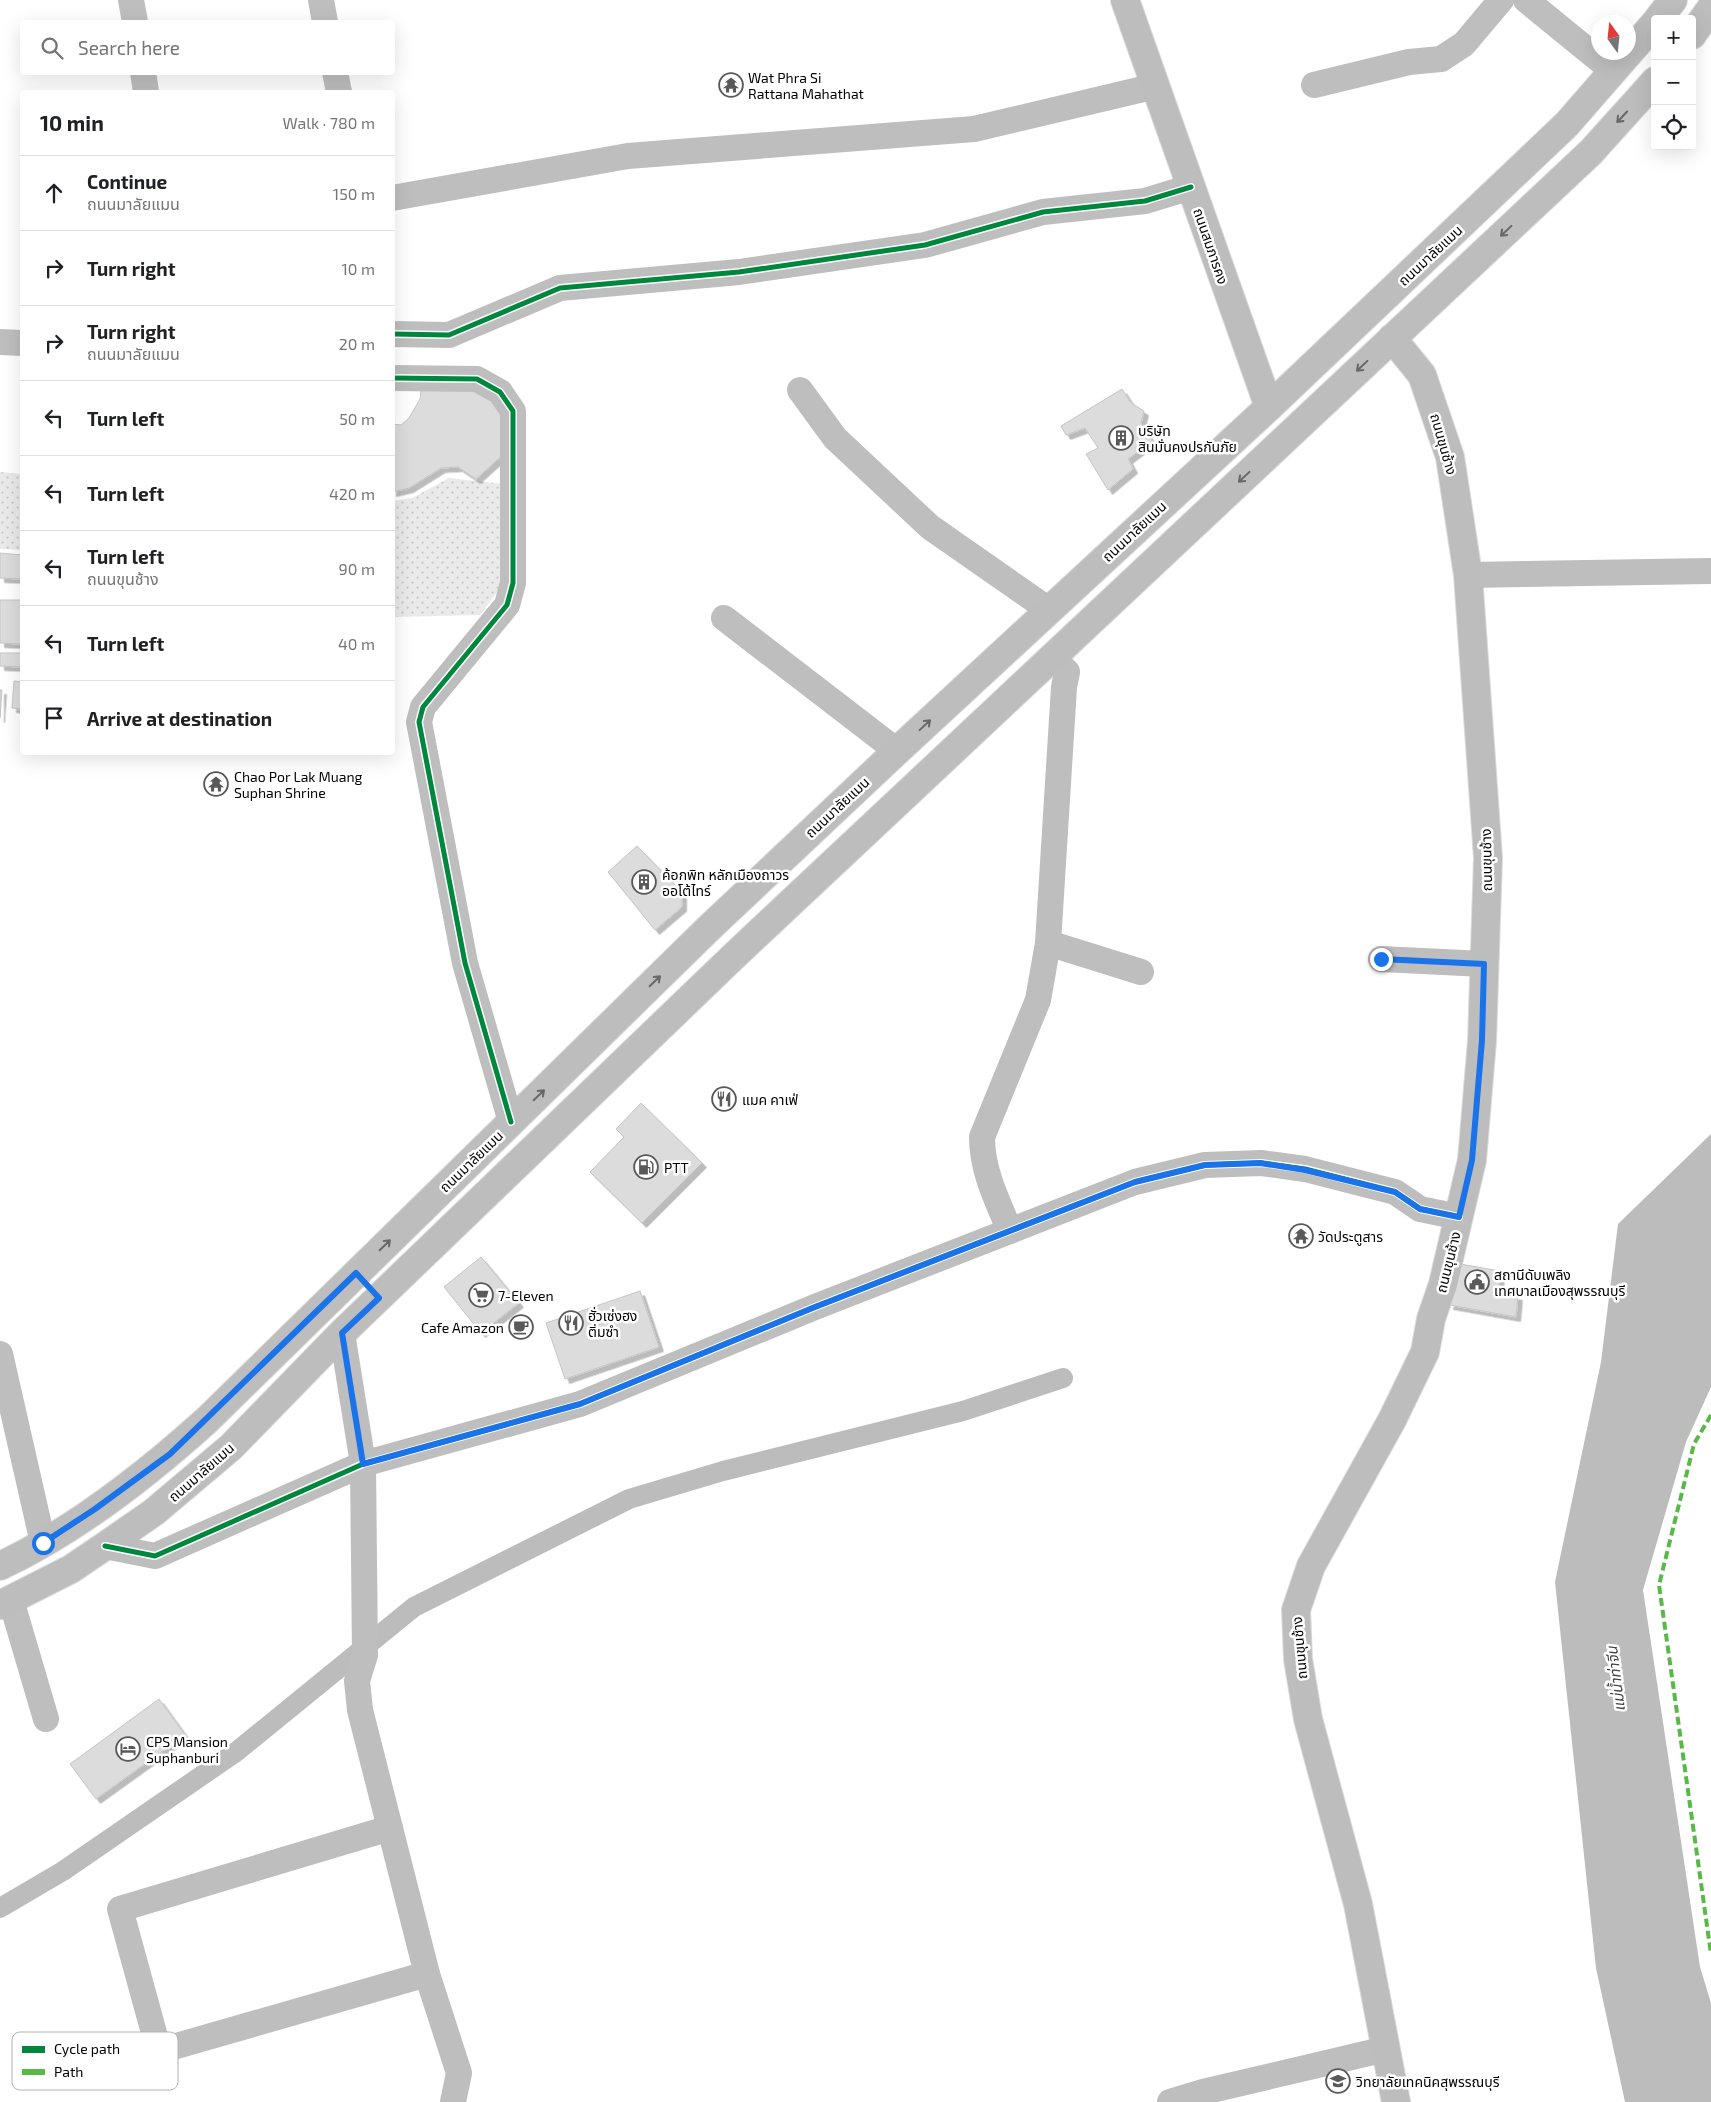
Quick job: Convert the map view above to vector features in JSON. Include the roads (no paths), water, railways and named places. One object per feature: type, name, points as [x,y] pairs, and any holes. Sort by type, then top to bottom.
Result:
[{"type":"main road","name":"ถนนสมภารคง","points":[[1125,0],[1200,217],[1269,407]]},
{"type":"main road","points":[[1661,15],[1673,0]]},
{"type":"main road","points":[[1696,29],[1711,8]]},
{"type":"main road","name":"ถนนมาลัยแมน","points":[[0,1566],[43,1543],[118,1493],[170,1454],[708,929],[897,751],[1269,407],[1567,124],[1651,28]]},
{"type":"main road","name":"ถนนมาลัยแมน","points":[[5,1603],[70,1569],[105,1546],[154,1512],[192,1482],[231,1447],[342,1333],[735,955],[1591,152],[1651,85]]},
{"type":"main road","name":"ถนนขุนช้าง","points":[[1392,338],[1422,375],[1450,456],[1468,575],[1488,858],[1482,1040],[1472,1160],[1425,1352],[1392,1420],[1311,1566],[1296,1610],[1298,1659],[1308,1719],[1358,1904],[1396,2102]]},
{"type":"main road","points":[[708,929],[735,955]]},
{"type":"main road","points":[[356,1273],[379,1298]]},
{"type":"street","points":[[131,0],[135,20]]},
{"type":"street","points":[[321,0],[325,20]]},
{"type":"street","points":[[1314,84],[1409,62],[1441,59],[1464,44],[1501,0]]},
{"type":"street","points":[[1526,0],[1613,71]]},
{"type":"street","points":[[143,75],[146,90]]},
{"type":"street","points":[[336,75],[339,90]]},
{"type":"street","points":[[395,197],[628,156],[974,129],[1156,86]]},
{"type":"street","points":[[395,334],[449,334],[560,288],[739,272],[925,245],[1043,212],[1146,201],[1191,187]]},
{"type":"street","points":[[0,342],[20,343]]},
{"type":"street","points":[[395,378],[478,379],[500,392],[513,411],[513,583],[507,606],[424,707],[419,722],[465,963],[511,1122]]},
{"type":"street","points":[[800,390],[835,438],[930,527],[1049,610]]},
{"type":"street","points":[[1468,575],[1711,571]]},
{"type":"street","points":[[724,618],[897,751]]},
{"type":"street","points":[[1010,1231],[990,1185],[982,1158],[982,1137],[1038,1000],[1048,943],[1064,687],[1067,672],[1052,657]]},
{"type":"street","points":[[1048,943],[1141,972]]},
{"type":"street","points":[[1381,959],[1484,964]]},
{"type":"street","points":[[105,1546],[155,1556],[363,1464],[580,1404],[815,1307],[1135,1182],[1176,1171],[1205,1165],[1260,1163],[1305,1170],[1395,1192],[1420,1209],[1459,1217]]},
{"type":"street","points":[[342,1333],[363,1464],[364,1655],[357,1681],[360,1710],[427,1974],[459,2073],[453,2102]]},
{"type":"street","points":[[0,1354],[43,1543]]},
{"type":"street","points":[[5,1603],[46,1719]]},
{"type":"street","points":[[154,2032],[120,1909],[390,1828]]},
{"type":"street","points":[[178,2046],[427,1974]]},
{"type":"street","points":[[1170,2102],[1203,2092],[1386,2049]]},
{"type":"water","name":"แม่น้ำท่าจีน","points":[[1711,1134],[1711,1387],[1686,1442],[1643,1590],[1700,1967],[1711,2003],[1711,2102],[1625,2102],[1596,1968],[1555,1582],[1601,1362],[1618,1224]]},
{"type":"waterway","points":[[0,1908],[63,1871],[236,1752],[414,1607],[629,1499],[723,1471],[963,1411],[1063,1378]]},
{"type":"place","name":"Wat Phra Si Rattana Mahathat","points":[[731,85]]},
{"type":"place","name":"บริษัท สินมั่นคงปรกันภัย","points":[[1121,438]]},
{"type":"place","name":"Chao Por Lak Muang Suphan Shrine","points":[[216,784]]},
{"type":"place","name":"ค้อกพิท หลักเมืองถาวร ออโต้ไทร์","points":[[644,882]]},
{"type":"place","name":"แมค คาเฟ่","points":[[724,1099]]},
{"type":"place","name":"PTT","points":[[646,1167]]},
{"type":"place","name":"วัดประตูสาร","points":[[1301,1236]]},
{"type":"place","name":"สถานีดับเพลิง เทศบาลเมืองสุพรรณบุรี","points":[[1477,1282]]},
{"type":"place","name":"7-Eleven","points":[[481,1295]]},
{"type":"place","name":"ฮั่วเซ่งฮง ติ่มซำ","points":[[571,1323]]},
{"type":"place","name":"Cafe Amazon","points":[[521,1327]]},
{"type":"place","name":"CPS Mansion Suphanburi","points":[[128,1749]]},
{"type":"place","name":"วิทยาลัยเทคนิคสุพรรณบุรี","points":[[1338,2081]]}]
